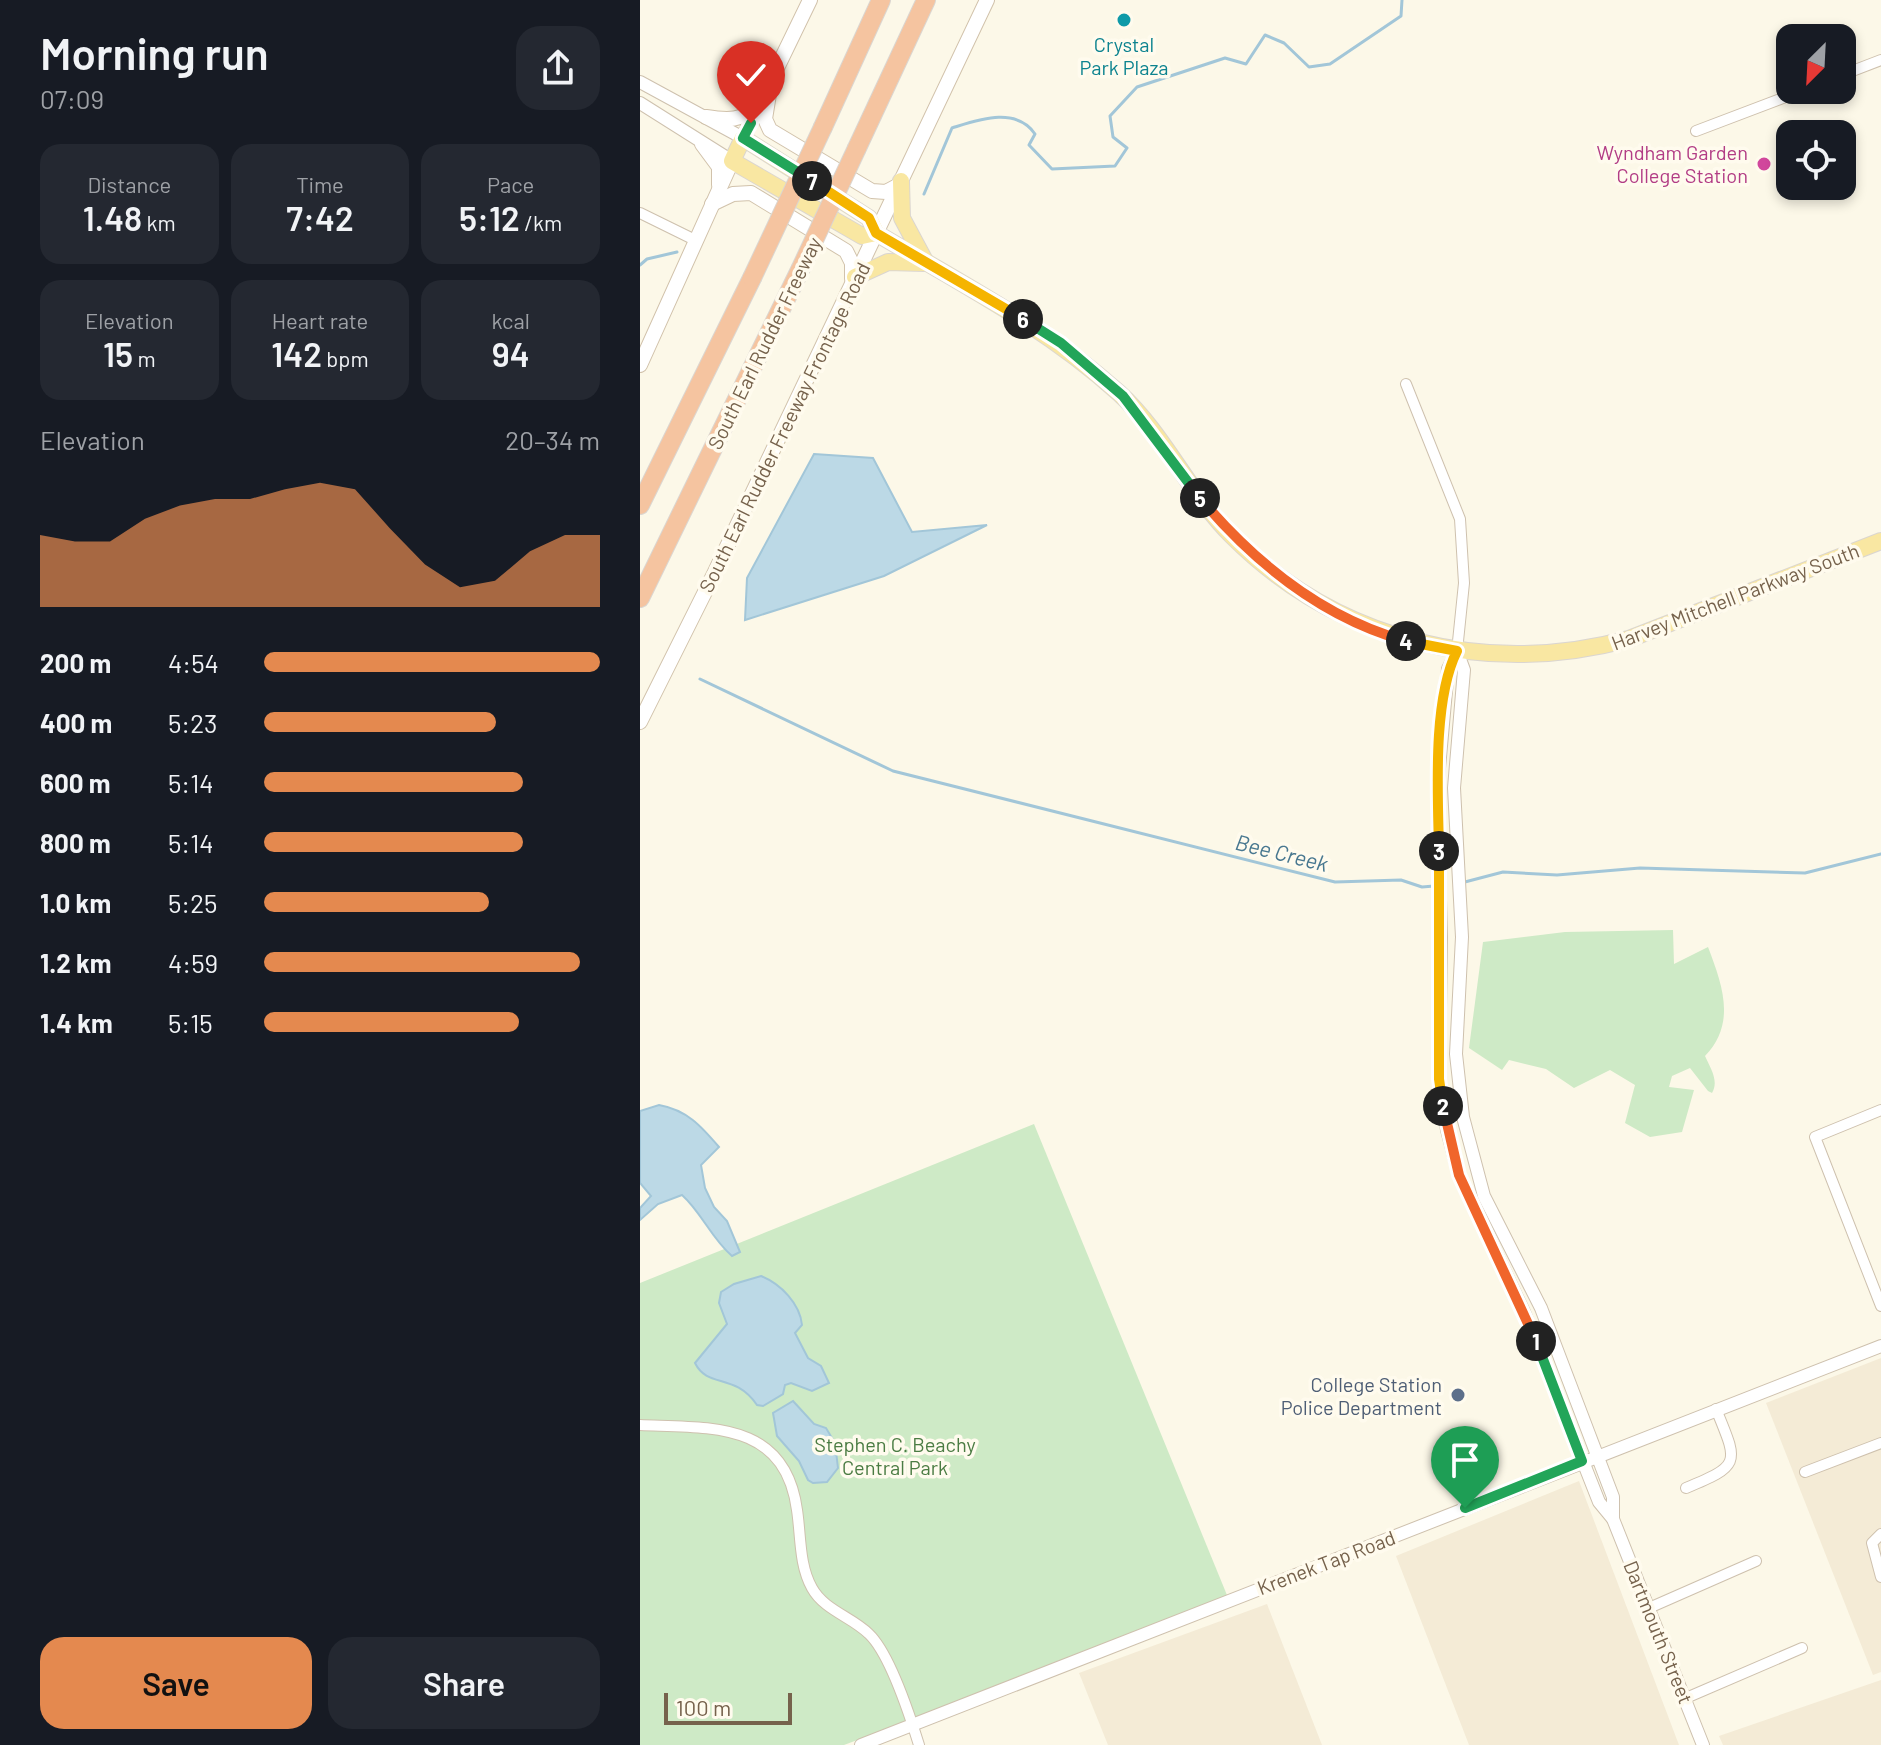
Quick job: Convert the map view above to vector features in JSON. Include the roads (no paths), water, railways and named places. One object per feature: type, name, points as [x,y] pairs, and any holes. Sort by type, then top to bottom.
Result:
[{"type":"highway","name":"South Earl Rudder Freeway","points":[[640,505],[752,278],[881,0]]},
{"type":"highway","name":"South Earl Rudder Freeway","points":[[640,598],[928,0]]},
{"type":"main road","points":[[640,365],[695,240],[810,0]]},
{"type":"main road","name":"South Earl Rudder Freeway Frontage Road","points":[[640,722],[987,0]]},
{"type":"main road","points":[[706,117],[723,120],[750,114],[767,89]]},
{"type":"main road","points":[[712,204],[733,194],[751,193],[846,251],[852,263],[854,280],[888,262],[926,263],[902,218],[900,183],[886,192],[872,191],[770,130],[765,119],[767,89]]},
{"type":"main road","name":"Harvey Mitchell Parkway South","points":[[743,138],[869,218],[876,233],[1061,343],[1138,413],[1231,535],[1285,580],[1340,614],[1375,630],[1431,647],[1518,657],[1598,647],[1629,639],[1881,541]]},
{"type":"main road","points":[[702,144],[719,167],[719,190]]},
{"type":"main road","name":"Harvey Mitchell Parkway South","points":[[732,161],[862,236],[876,233]]},
{"type":"street","points":[[1856,70],[1881,60]]},
{"type":"street","points":[[640,82],[743,138]]},
{"type":"street","points":[[1696,131],[1776,101]]},
{"type":"street","points":[[640,103],[732,161]]},
{"type":"street","points":[[640,213],[695,240]]},
{"type":"street","name":"Dartmouth Street","points":[[1406,384],[1460,519],[1464,583],[1457,651],[1448,669],[1438,755],[1441,937],[1439,1079],[1453,1155],[1478,1218],[1524,1312],[1599,1502],[1613,1519],[1703,1745]]},
{"type":"street","name":"Dartmouth Street","points":[[1457,651],[1464,670],[1454,759],[1462,937],[1456,1054],[1459,1091],[1476,1171],[1490,1208],[1541,1308],[1613,1497],[1613,1519]]},
{"type":"street","points":[[1881,1110],[1815,1137],[1881,1306]]},
{"type":"street","name":"Krenek Tap Road","points":[[861,1745],[1881,1346]]},
{"type":"street","points":[[1686,1488],[1722,1473],[1730,1463],[1733,1452],[1716,1409]]},
{"type":"street","points":[[640,1425],[713,1428],[741,1434],[774,1454],[793,1486],[806,1576],[813,1592],[874,1639],[919,1745]]},
{"type":"street","points":[[1805,1472],[1881,1443]]},
{"type":"street","points":[[1881,1534],[1872,1543],[1881,1577]]},
{"type":"street","points":[[1649,1608],[1756,1561]]},
{"type":"street","points":[[1686,1698],[1802,1648]]},
{"type":"water","points":[[814,454],[873,458],[912,532],[987,525],[884,576],[745,620],[747,578]]},
{"type":"water","points":[[659,1105],[686,1115],[719,1147],[701,1165],[705,1188],[714,1207],[727,1221],[740,1252],[732,1256],[682,1195],[658,1204],[640,1220],[640,1208],[651,1196],[640,1183],[640,1111]]},
{"type":"water","points":[[761,1276],[782,1289],[793,1302],[802,1325],[795,1333],[808,1358],[821,1366],[829,1383],[812,1391],[791,1383],[785,1385],[783,1394],[763,1406],[757,1405],[739,1388],[707,1376],[695,1363],[727,1324],[719,1303],[721,1292],[734,1284]]},
{"type":"water","points":[[793,1401],[814,1424],[826,1428],[835,1443],[838,1468],[827,1482],[813,1483],[808,1480],[799,1461],[777,1436],[773,1413]]},
{"type":"waterway","points":[[924,194],[952,128],[985,119],[1018,120],[1035,134],[1029,145],[1052,169],[1115,166],[1127,148],[1113,137],[1110,116],[1137,87],[1225,58],[1246,64],[1265,35],[1284,43],[1309,67],[1330,64],[1401,16],[1402,0]]},
{"type":"waterway","points":[[640,265],[647,259],[677,252]]},
{"type":"waterway","name":"Bee Creek","points":[[700,679],[893,771],[1335,882],[1401,880],[1422,887],[1434,886]]},
{"type":"waterway","name":"Bee Creek","points":[[1461,883],[1503,872],[1557,875],[1640,868],[1805,873],[1881,854]]},
{"type":"place","name":"Crystal Park Plaza","points":[[1124,20]]},
{"type":"place","name":"Wyndham Garden College Station","points":[[1764,164]]},
{"type":"place","name":"College Station Police Department","points":[[1458,1395]]},
{"type":"park label","name":"Stephen C. Beachy Central Park","points":[[895,1456]]}]
